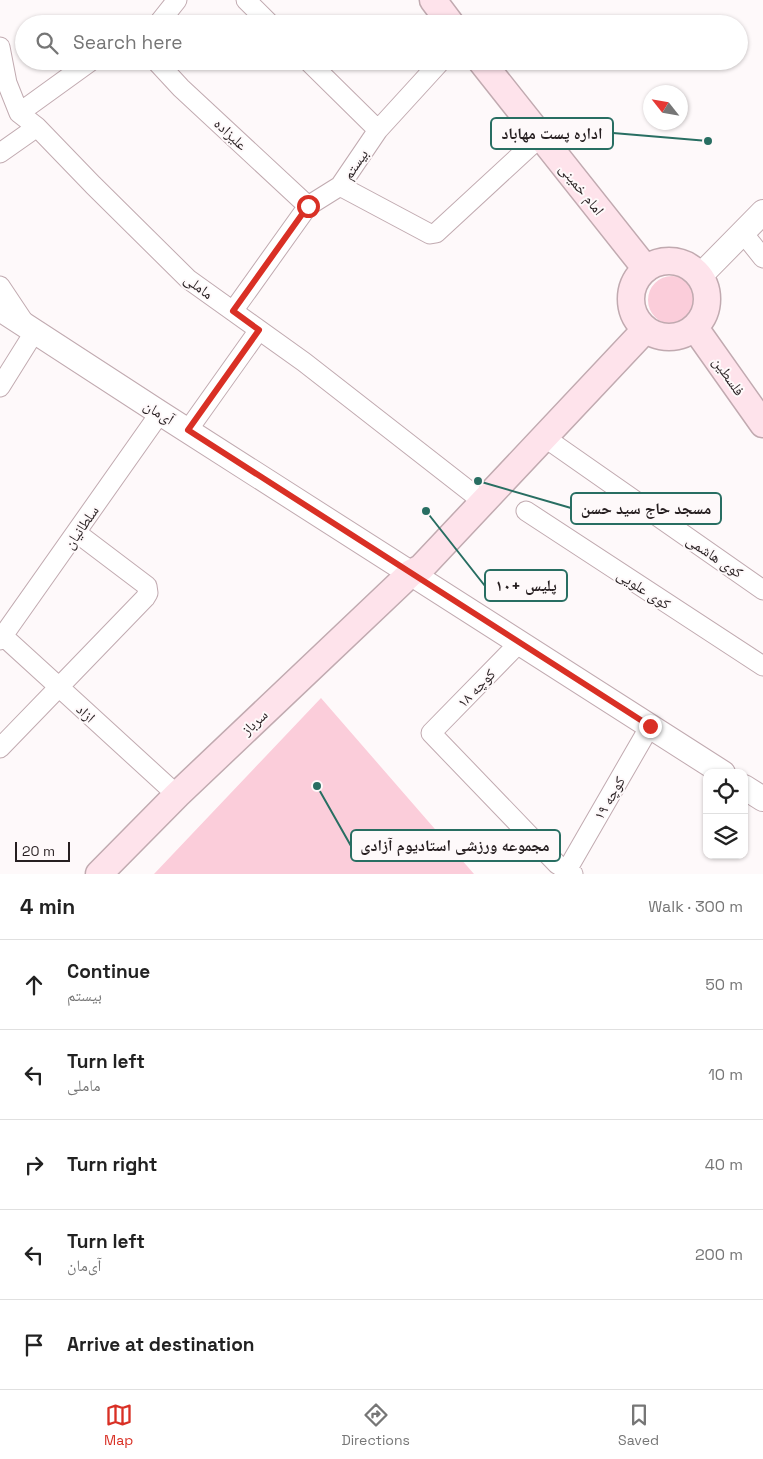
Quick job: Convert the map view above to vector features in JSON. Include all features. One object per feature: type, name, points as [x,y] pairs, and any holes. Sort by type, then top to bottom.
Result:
[{"type":"main road","points":[[432,0],[444,15]]},
{"type":"main road","name":"امام خمینی","points":[[488,70],[646,269]]},
{"type":"main road","points":[[681,262],[692,268],[700,276],[705,286],[707,303],[702,319],[695,328],[684,335],[673,338],[661,337],[643,327],[633,314],[631,302],[632,289],[637,278],[656,263],[681,262]]},
{"type":"main road","points":[[411,573],[421,568],[643,327]]},
{"type":"main road","points":[[411,573],[415,563],[643,327]]},
{"type":"main road","name":"فلسطین","points":[[695,328],[763,424]]},
{"type":"main road","name":"سرباز","points":[[99,874],[176,795],[411,573]]},
{"type":"street","points":[[165,15],[177,0]]},
{"type":"street","points":[[246,0],[261,15]]},
{"type":"street","name":"ماملی","points":[[0,47],[7,83],[20,113],[38,127],[93,185],[188,279],[304,362],[477,498]]},
{"type":"street","points":[[20,113],[79,70]]},
{"type":"street","name":"علیزاده","points":[[164,70],[181,88],[308,206]]},
{"type":"street","points":[[317,70],[378,130]]},
{"type":"street","name":"بیستم","points":[[233,311],[308,206],[340,186],[378,130],[434,70]]},
{"type":"street","points":[[0,153],[38,127]]},
{"type":"street","points":[[340,186],[430,234],[436,233],[540,137]]},
{"type":"street","points":[[700,276],[763,212]]},
{"type":"street","points":[[743,233],[763,258]]},
{"type":"street","points":[[0,286],[31,328],[0,387]]},
{"type":"street","name":"آی‌مان","points":[[0,309],[717,769]]},
{"type":"street","points":[[188,430],[259,330]]},
{"type":"street","name":"سلطانیان","points":[[2,638],[160,413]]},
{"type":"street","name":"کوی هاشمی","points":[[544,436],[763,590]]},
{"type":"street","name":"کوی علویی","points":[[526,511],[763,666]]},
{"type":"street","points":[[0,748],[148,593],[147,586],[77,533]]},
{"type":"street","name":"ازاد","points":[[2,638],[59,687],[176,795]]},
{"type":"street","name":"کوچه ۱۸","points":[[520,642],[431,733],[557,864],[570,872]]},
{"type":"street","name":"کوچه ۱۹","points":[[570,872],[650,726]]},
{"type":"street","points":[[748,789],[763,799]]},
{"type":"shaded area","points":[[667,276],[677,276],[689,283],[696,295],[696,305],[689,317],[677,324],[667,324],[659,320],[652,313],[648,305],[648,295],[652,287],[659,280]]},
{"type":"shaded area","points":[[321,698],[474,874],[154,874]]},
{"type":"place","name":"اداره پست مهاباد","points":[[708,141]]},
{"type":"place","name":"مسجد حاج سید حسن","points":[[478,481]]},
{"type":"place","name":"پلیس +۱۰","points":[[426,511]]},
{"type":"place","name":"مجموعه ورزشی استادیوم آزادی","points":[[317,786]]},
{"type":"route","points":[[308,206],[233,311],[259,330],[188,430],[650,726]]}]
